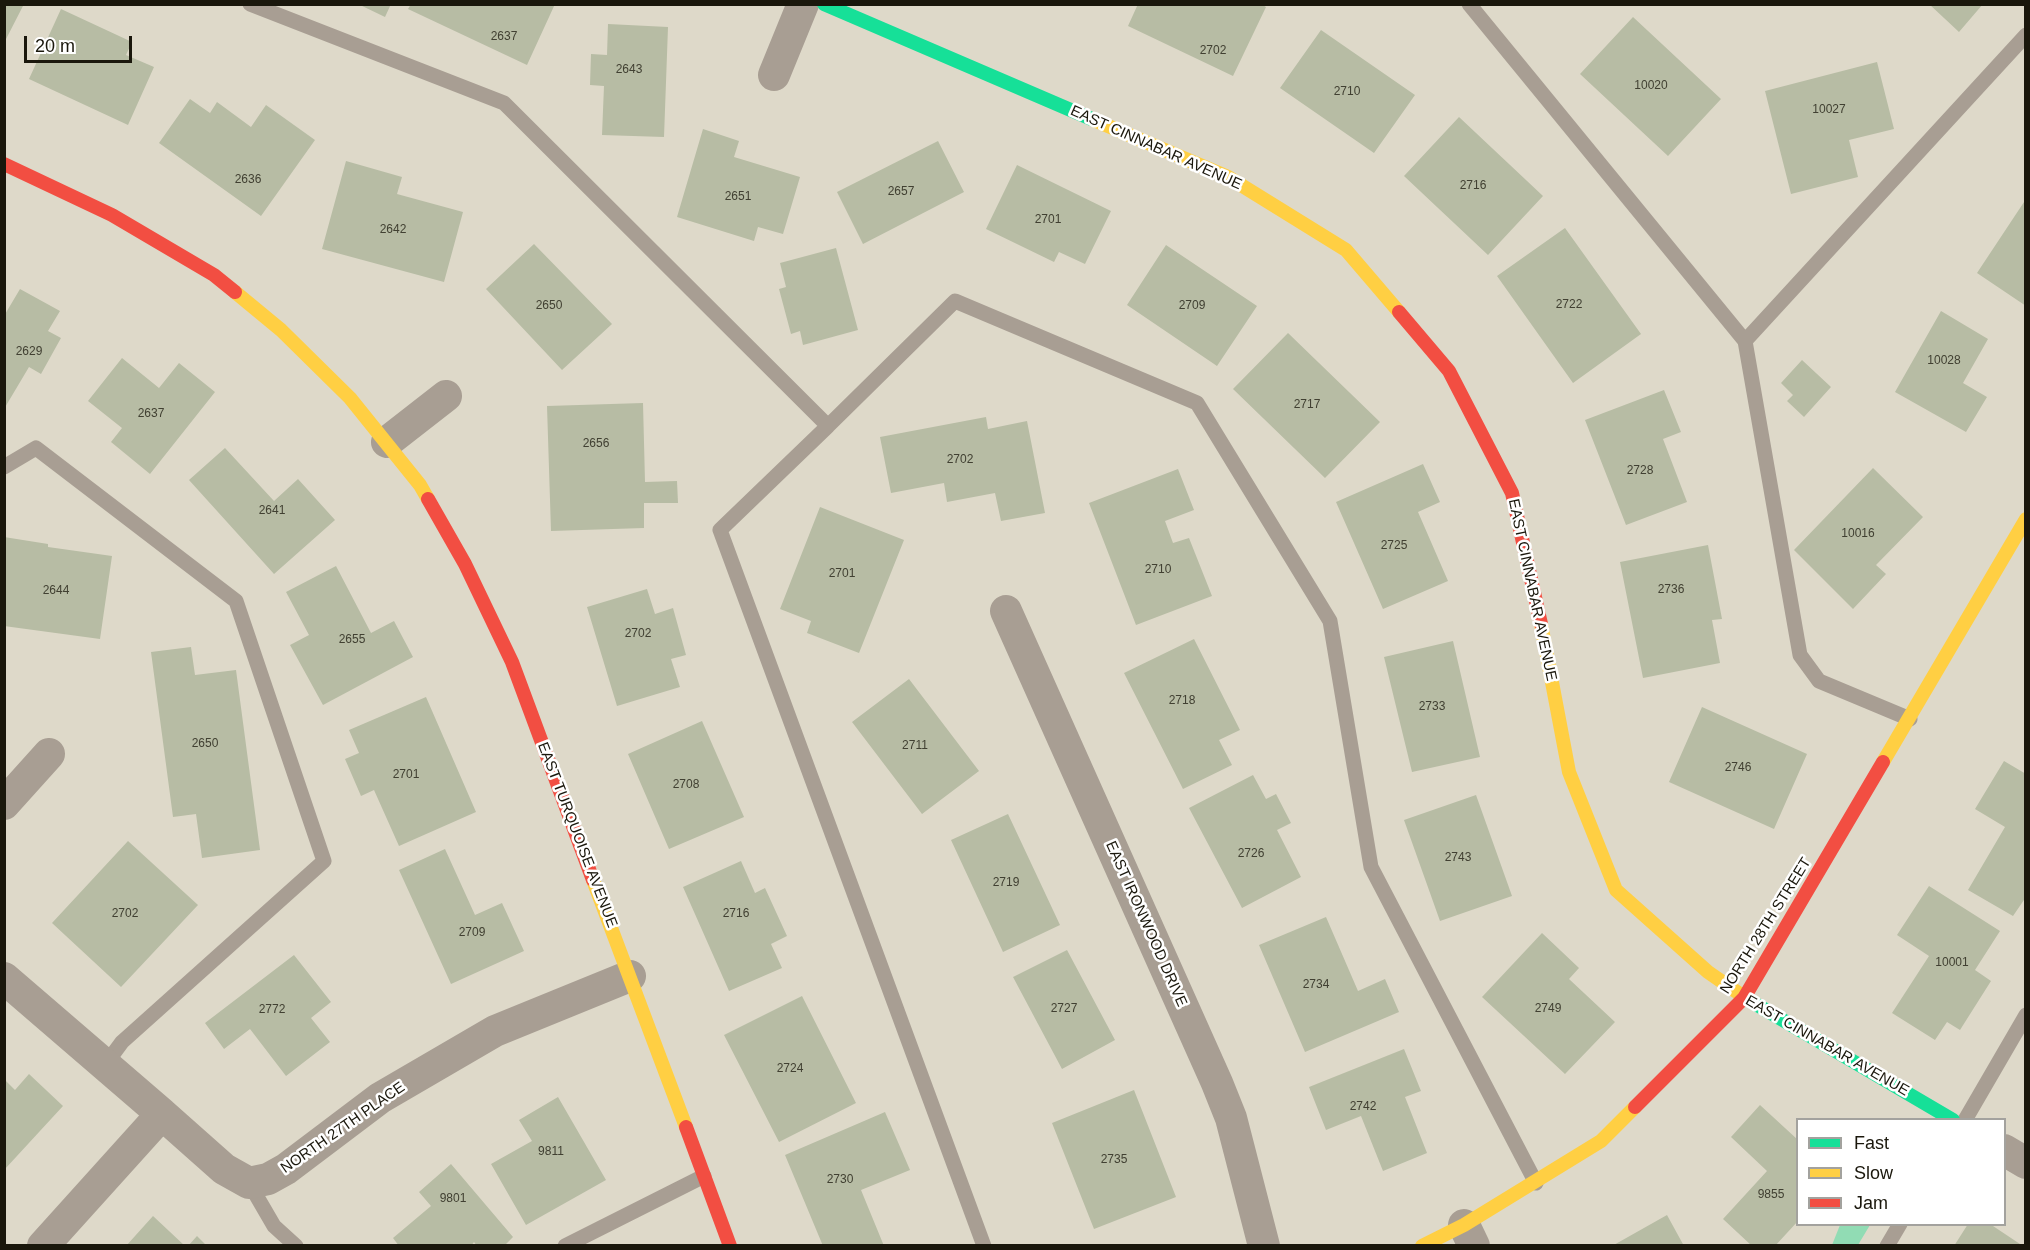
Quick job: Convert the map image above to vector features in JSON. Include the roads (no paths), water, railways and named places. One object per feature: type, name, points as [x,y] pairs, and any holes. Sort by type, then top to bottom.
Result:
[{"type":"street","points":[[774,75],[803,4]]},
{"type":"street","name":"EAST CINNABAR AVENUE","points":[[824,4],[1227,177],[1346,250],[1449,371],[1512,493],[1538,609],[1569,772],[1616,890],[1701,966],[1744,998],[1951,1118]]},
{"type":"street","name":"EAST TURQUOISE AVENUE","points":[[4,164],[112,215],[214,275],[281,330],[321,368],[350,398],[420,485],[465,564],[512,662],[730,1245]]},
{"type":"street","points":[[387,442],[446,396]]},
{"type":"street","name":"NORTH 28TH STREET","points":[[1422,1245],[1469,1235],[1536,1182],[1601,1141],[1744,998],[1910,719],[2025,519]]},
{"type":"street","name":"EAST IRONWOOD DRIVE","points":[[1006,611],[1217,1083],[1231,1118],[1264,1245]]},
{"type":"street","points":[[4,804],[49,754]]},
{"type":"street","name":"NORTH 27TH PLACE","points":[[249,1183],[268,1179],[286,1169],[380,1098],[495,1031],[630,976]]},
{"type":"street","points":[[4,978],[224,1169],[249,1183]]},
{"type":"street","points":[[43,1245],[162,1114]]},
{"type":"street","points":[[2006,1151],[2025,1163]]},
{"type":"lane","points":[[250,4],[504,103],[828,426]]},
{"type":"lane","points":[[1469,4],[1745,341],[1800,655],[1820,681],[1910,719]]},
{"type":"lane","points":[[1745,341],[2025,36]]},
{"type":"lane","points":[[984,1245],[720,530],[955,301],[1197,403],[1330,621],[1371,867],[1536,1182]]},
{"type":"lane","points":[[4,467],[36,448],[236,601],[324,861],[122,1042],[105,1065]]},
{"type":"lane","points":[[1966,1118],[2025,1015]]},
{"type":"lane","points":[[565,1245],[704,1176]]},
{"type":"lane","points":[[249,1183],[274,1226],[296,1245]]},
{"type":"lane","points":[[1887,1245],[1899,1226]]}]
